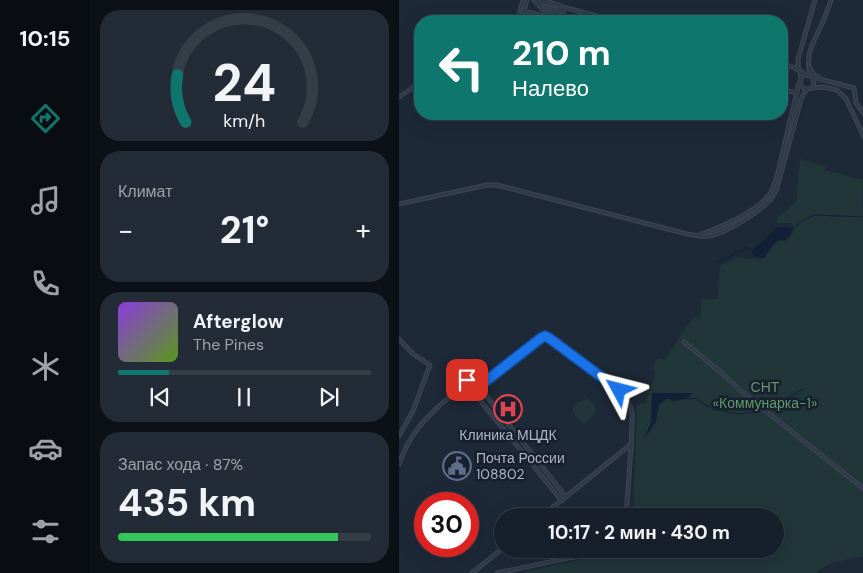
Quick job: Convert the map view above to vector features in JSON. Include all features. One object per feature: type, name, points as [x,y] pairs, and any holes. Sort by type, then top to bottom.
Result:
[{"type":"street","points":[[519,15],[523,0]]},
{"type":"street","points":[[523,15],[527,0]]},
{"type":"street","points":[[535,0],[549,10],[558,12],[565,8]]},
{"type":"street","points":[[535,0],[591,15]]},
{"type":"street","points":[[698,235],[712,231],[757,206],[769,195],[773,188],[801,77],[798,58],[815,0]]},
{"type":"street","points":[[811,88],[814,83],[808,60],[813,42],[831,0]]},
{"type":"street","points":[[563,15],[565,8]]},
{"type":"street","points":[[524,11],[535,14],[543,12],[557,15]]},
{"type":"street","points":[[808,60],[814,75],[824,80]]},
{"type":"street","points":[[788,66],[799,69],[807,75],[854,88],[856,103],[863,114]]},
{"type":"street","points":[[801,77],[807,75]]},
{"type":"street","points":[[799,83],[806,90]]},
{"type":"street","points":[[399,96],[414,87]]},
{"type":"street","points":[[399,204],[487,185],[497,185],[687,234],[706,237],[730,228],[759,210],[774,195],[800,102],[806,90],[822,87],[837,90],[845,99],[863,137]]},
{"type":"street","points":[[788,91],[797,93]]},
{"type":"street","points":[[480,383],[486,381],[545,336],[593,369],[619,390],[632,409],[627,508]]},
{"type":"street","points":[[399,339],[413,354],[430,365],[413,411],[399,436]]},
{"type":"street","points":[[684,342],[748,397],[863,489]]},
{"type":"street","points":[[399,464],[409,442],[420,426],[472,377],[477,378],[480,388],[567,497]]},
{"type":"street","points":[[464,385],[467,392],[474,393],[480,388]]},
{"type":"street","points":[[474,393],[562,501]]},
{"type":"street","points":[[553,508],[631,444]]},
{"type":"street","points":[[625,449],[630,453]]},
{"type":"street","points":[[472,573],[494,555]]},
{"type":"street","points":[[497,573],[569,558]]},
{"type":"street","points":[[478,568],[478,573]]},
{"type":"green space","name":"СНТ «Коммунарка-1»","points":[[800,159],[825,166],[825,170],[863,180],[863,556],[831,563],[815,573],[520,573],[587,558],[784,558],[784,508],[633,508],[637,406],[642,403],[645,404],[656,372],[653,369],[655,361],[660,358],[664,360],[695,316],[700,320],[701,299],[718,299],[720,266],[736,258],[763,259],[778,241],[785,241],[790,237],[795,229],[791,223],[778,223],[776,219],[796,202]]},
{"type":"green space","points":[[587,398],[596,410],[592,418],[584,423],[579,420],[573,409],[577,403]]},
{"type":"water","points":[[778,227],[793,228],[789,236],[784,240],[777,240],[763,258],[754,256],[752,251]]},
{"type":"water","points":[[652,393],[692,393],[688,399],[673,401],[668,398],[659,405],[656,422],[644,439],[651,422]]},
{"type":"waterway","points":[[793,229],[814,215],[864,217]]},
{"type":"waterway","points":[[718,262],[747,247],[754,250]]},
{"type":"waterway","points":[[771,406],[806,388]]},
{"type":"waterway","points":[[689,399],[694,398],[713,409],[739,414],[760,411]]},
{"type":"place","name":"Клиника МЦДК","points":[[508,409]]},
{"type":"place","name":"Почта России 108802","points":[[457,466]]},
{"type":"route","points":[[467,380],[475,377],[480,383],[486,381],[545,336],[593,369],[619,390]]}]
